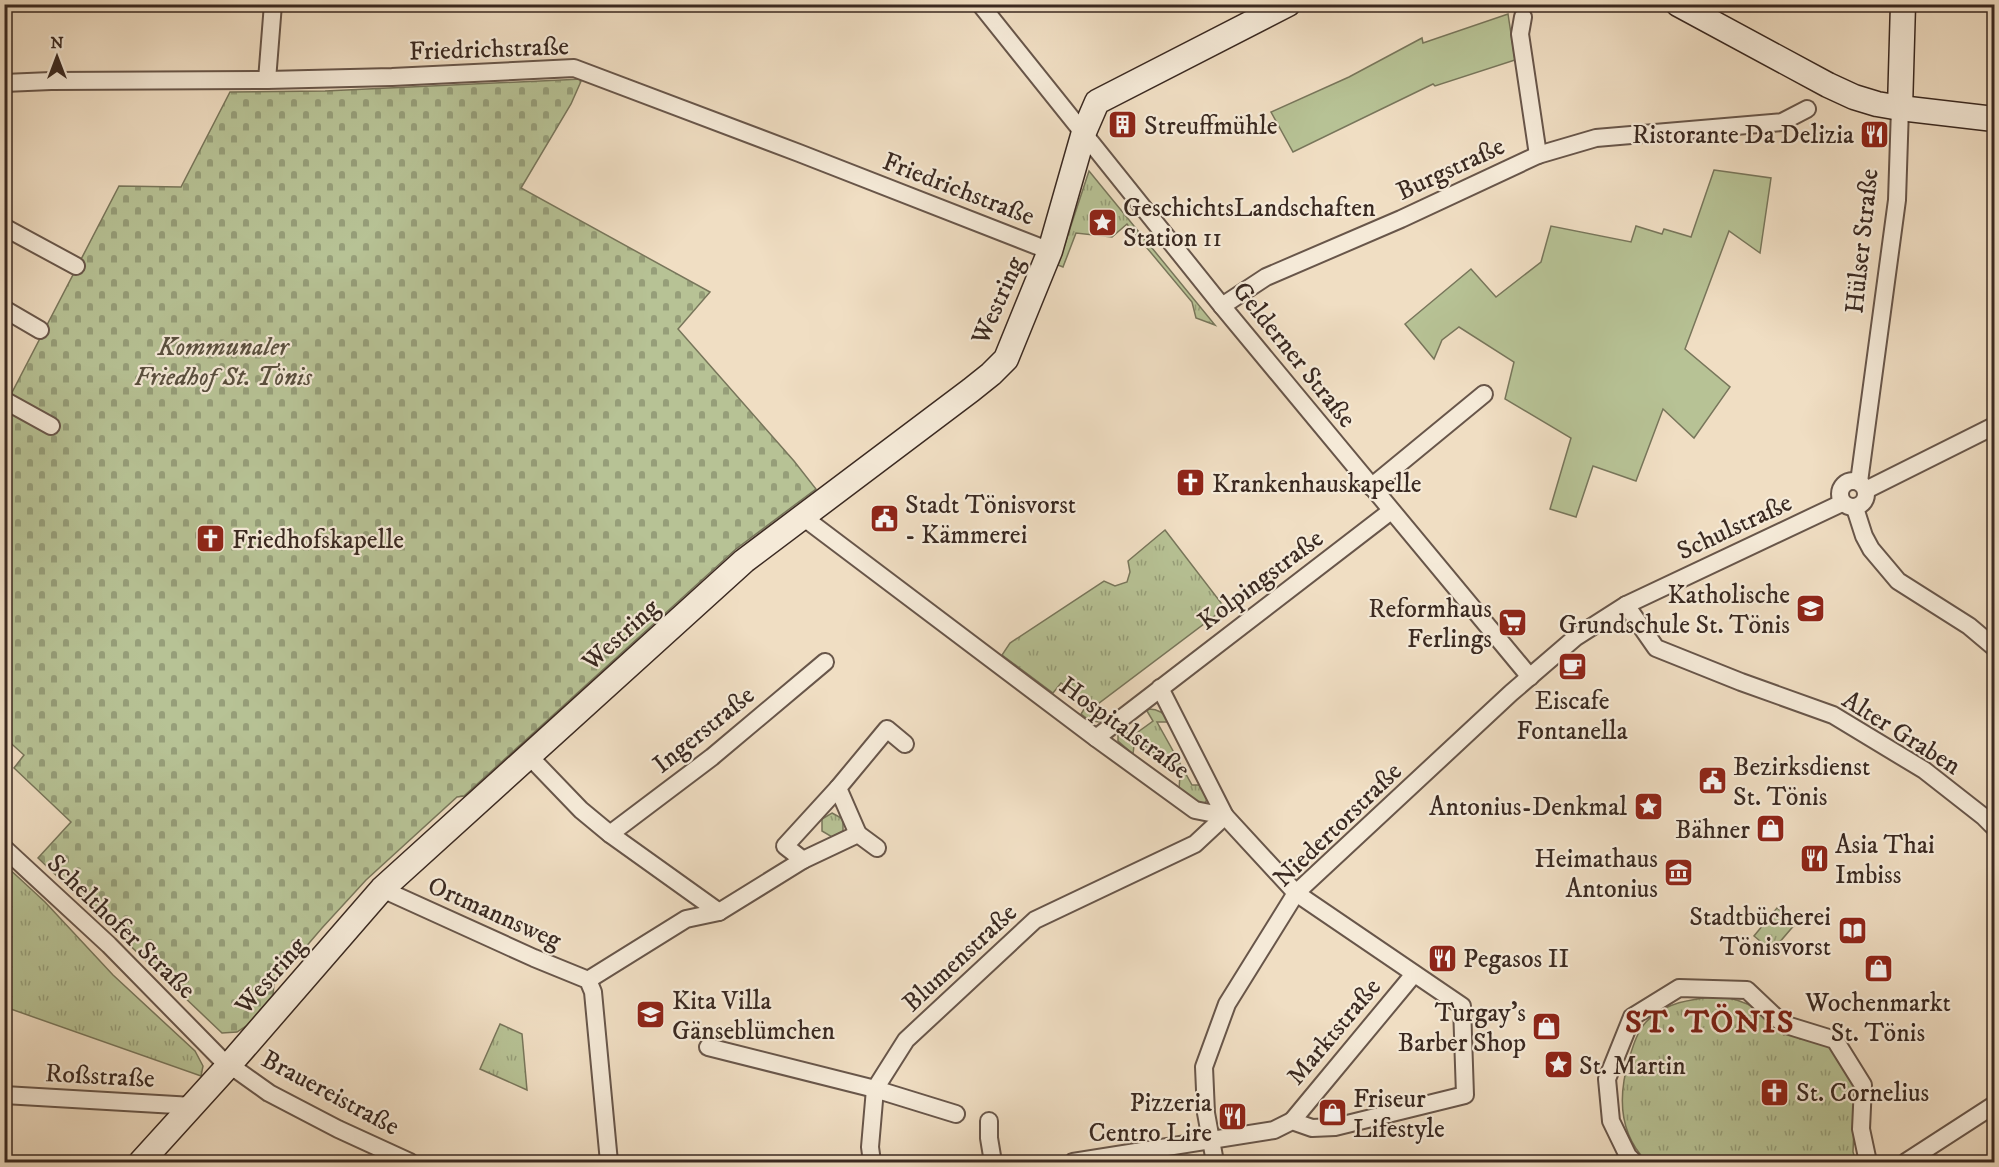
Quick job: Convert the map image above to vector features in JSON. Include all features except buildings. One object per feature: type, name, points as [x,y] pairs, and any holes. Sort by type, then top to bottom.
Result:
[{"type":"street","points":[[267,80],[273,4]]},
{"type":"street","name":"Gelderner Straße","points":[[980,4],[1222,306],[1530,677]]},
{"type":"street","name":"Westring","points":[[141,1162],[193,1106],[382,889],[744,561],[991,375],[1006,359],[1050,251],[1084,132],[1097,102],[1288,4]]},
{"type":"street","points":[[1678,4],[1854,97],[1900,108],[1995,120]]},
{"type":"street","name":"Hülser Straße","points":[[1862,486],[1897,200],[1903,4]]},
{"type":"street","name":"Burgstraße","points":[[1523,17],[1520,34],[1538,155]]},
{"type":"street","name":"Friedrichstraße","points":[[4,84],[51,81],[392,77],[573,68],[1050,251]]},
{"type":"street","name":"Burgstraße","points":[[1222,306],[1266,277],[1401,219],[1538,155],[1596,138],[1782,122],[1807,110]]},
{"type":"street","points":[[4,227],[76,266]]},
{"type":"street","points":[[4,309],[40,330]]},
{"type":"street","points":[[1371,487],[1484,394]]},
{"type":"street","points":[[4,400],[51,426]]},
{"type":"street","points":[[1995,426],[1862,486],[1850,481],[1843,486],[1840,494],[1849,505],[1871,549],[1898,581],[1969,626],[1995,647]]},
{"type":"street","points":[[1849,505],[1860,506],[1866,499],[1862,486]]},
{"type":"street","name":"Schulstraße","points":[[1530,677],[1576,637],[1626,605],[1849,505]]},
{"type":"street","name":"Kolpingstraße","points":[[1096,738],[1391,511]]},
{"type":"street","name":"Hospitalstraße","points":[[803,517],[1195,810],[1225,816]]},
{"type":"street","name":"Alter Graben","points":[[1626,605],[1656,648],[1833,715],[1924,770],[1995,827]]},
{"type":"street","name":"Ingerstraße","points":[[610,834],[712,757],[825,662]]},
{"type":"street","name":"Niedertorstraße","points":[[1215,1162],[1206,1113],[1204,1067],[1227,1004],[1296,893],[1530,677]]},
{"type":"street","points":[[1073,1162],[1274,1130],[1292,1121],[1312,1128],[1335,1127],[1465,1095],[1462,1006],[1296,893],[1225,816],[1160,688]]},
{"type":"street","points":[[803,860],[785,846],[838,788],[887,729],[906,744]]},
{"type":"street","points":[[529,756],[581,810],[610,834],[719,912]]},
{"type":"street","points":[[838,788],[858,834],[877,848]]},
{"type":"street","name":"Blumenstraße","points":[[872,1162],[870,1147],[875,1089],[906,1040],[1035,920],[1195,844],[1225,816]]},
{"type":"street","points":[[609,1162],[593,992],[588,980],[686,919],[719,912],[803,860],[858,834]]},
{"type":"street","name":"Schelthofer Straße","points":[[4,848],[109,945],[220,1058],[230,1064]]},
{"type":"street","name":"Ortmannsweg","points":[[382,889],[588,980]]},
{"type":"street","name":"Marktstraße","points":[[1292,1121],[1414,974]]},
{"type":"street","points":[[1634,1162],[1628,1156],[1611,1121],[1607,1079],[1632,1017],[1678,988],[1747,990],[1784,1024],[1835,1040],[1863,1084],[1861,1129],[1868,1162]]},
{"type":"street","points":[[708,1047],[875,1089],[956,1114]]},
{"type":"street","name":"Brauereistraße","points":[[230,1064],[269,1093],[338,1129],[410,1162]]},
{"type":"street","name":"Roßstraße","points":[[4,1095],[193,1106]]},
{"type":"street","points":[[1906,1162],[1995,1105]]},
{"type":"street","points":[[989,1121],[988,1138],[993,1162]]},
{"type":"green space","points":[[1508,14],[1515,60],[1435,86],[1433,84],[1293,152],[1271,112],[1349,77],[1422,38],[1423,43]]},
{"type":"green space","name":"Kommunaler Friedhof St. Tönis","points":[[582,79],[571,104],[521,188],[710,292],[678,329],[816,489],[736,549],[464,796],[457,797],[366,880],[274,984],[273,995],[249,1024],[237,1032],[222,1033],[38,858],[71,822],[14,768],[24,755],[5,738],[5,406],[119,186],[181,187],[230,92],[325,91]]},
{"type":"green space","points":[[1714,170],[1771,178],[1760,253],[1729,231],[1685,349],[1730,387],[1694,438],[1663,409],[1636,481],[1593,466],[1576,517],[1550,509],[1571,438],[1505,399],[1514,362],[1459,327],[1442,340],[1434,359],[1405,324],[1471,269],[1496,297],[1541,262],[1551,226],[1631,242],[1636,226],[1662,234],[1664,229],[1691,237]]},
{"type":"green space","points":[[1089,171],[1215,325],[1196,318],[1192,302],[1127,224],[1112,237],[1076,233],[1063,267],[1058,265]]},
{"type":"green space","points":[[1165,530],[1225,608],[1098,704],[1109,718],[1099,722],[1089,720],[1081,714],[1088,703],[1061,683],[1053,693],[1002,655],[1010,643],[1104,581],[1115,586],[1127,582],[1130,572],[1128,561]]},
{"type":"green space","points":[[1149,709],[1159,711],[1173,722],[1157,722],[1192,785],[1206,785],[1209,797],[1204,804],[1196,804],[1179,791],[1180,774],[1135,738],[1133,754],[1118,741],[1118,733],[1124,728],[1131,737],[1153,721],[1147,711]]},
{"type":"green space","points":[[832,813],[843,819],[843,831],[832,837],[822,831],[822,819]]},
{"type":"green space","points":[[5,865],[45,902],[113,975],[195,1051],[203,1066],[201,1076],[5,1007]]},
{"type":"green space","points":[[1777,908],[1796,923],[1772,951],[1754,936]]},
{"type":"green space","points":[[1718,996],[1755,1008],[1784,1035],[1788,1031],[1800,1039],[1818,1039],[1828,1043],[1856,1079],[1853,1152],[1856,1162],[1647,1162],[1631,1139],[1623,1114],[1623,1087],[1632,1049],[1646,1022],[1662,1010],[1689,1000]]},
{"type":"green space","points":[[500,1024],[522,1034],[527,1090],[480,1069]]},
{"type":"place","name":"Streuffmühle","points":[[1123,125]]},
{"type":"place","name":"Ristorante Da Delizia","points":[[1875,134]]},
{"type":"place","name":"GeschichtsLandschaften Station 11","points":[[1102,222]]},
{"type":"place","name":"Krankenhauskapelle","points":[[1191,483]]},
{"type":"place","name":"Stadt Tönisvorst - Kämmerei","points":[[884,519]]},
{"type":"place","name":"Friedhofskapelle","points":[[211,539]]},
{"type":"place","name":"Katholische Grundschule St. Tönis","points":[[1811,609]]},
{"type":"place","name":"Reformhaus Ferlings","points":[[1513,623]]},
{"type":"place","name":"Eiscafe Fontanella","points":[[1572,666]]},
{"type":"place","name":"Bezirksdienst St. Tönis","points":[[1712,781]]},
{"type":"place","name":"Antonius-Denkmal","points":[[1648,806]]},
{"type":"place","name":"Bähner","points":[[1771,829]]},
{"type":"place","name":"Asia Thai Imbiss","points":[[1814,859]]},
{"type":"place","name":"Heimathaus Antonius","points":[[1679,873]]},
{"type":"place","name":"Stadtbücherei Tönisvorst","points":[[1852,931]]},
{"type":"place","name":"Pegasos II","points":[[1442,958]]},
{"type":"place","name":"Wochenmarkt St. Tönis","points":[[1878,968]]},
{"type":"place","name":"Kita Villa Gänseblümchen","points":[[651,1015]]},
{"type":"place","name":"Turgay's Barber Shop","points":[[1547,1027]]},
{"type":"place","name":"St. Martin","points":[[1558,1065]]},
{"type":"place","name":"St. Cornelius","points":[[1775,1092]]},
{"type":"place","name":"Friseur Lifestyle","points":[[1332,1113]]},
{"type":"place","name":"Pizzeria Centro Lire","points":[[1233,1117]]},
{"type":"district","name":"ST. TÖNIS","points":[[1710,1021]]}]
